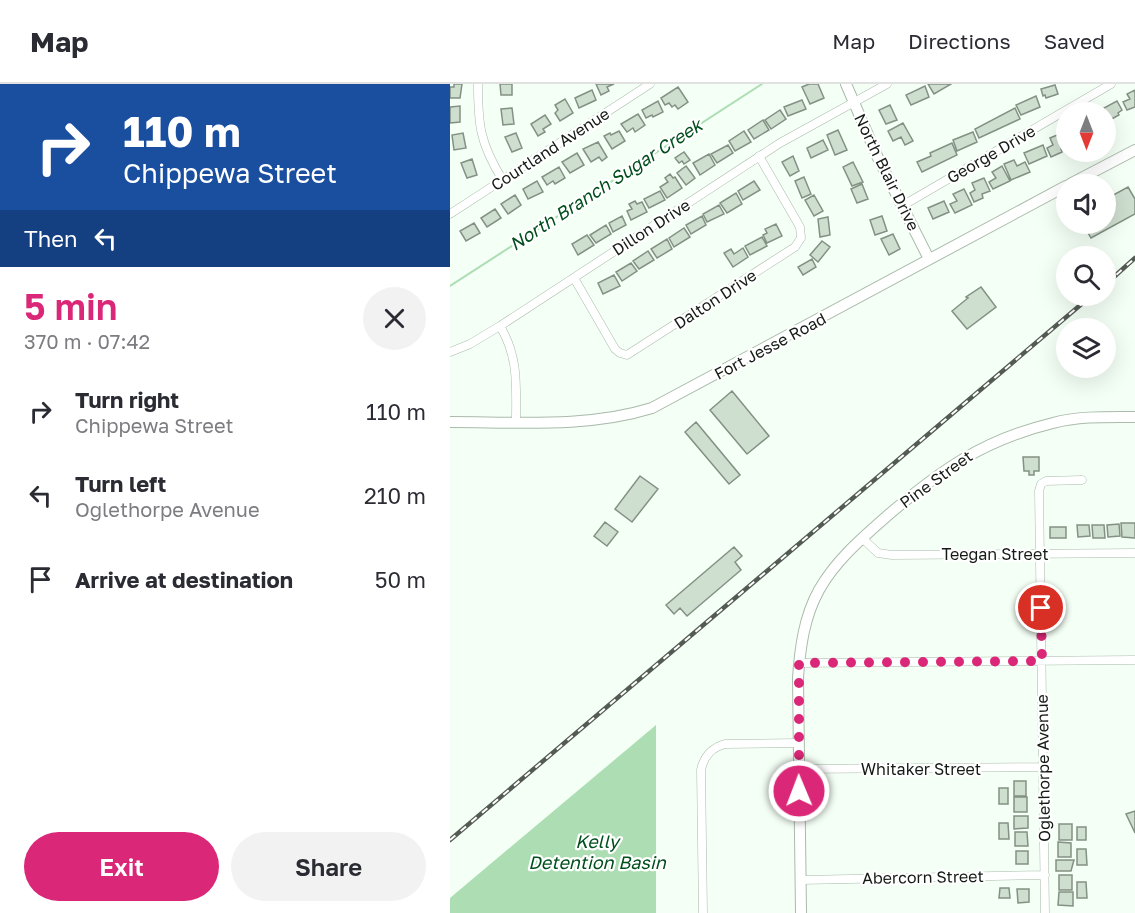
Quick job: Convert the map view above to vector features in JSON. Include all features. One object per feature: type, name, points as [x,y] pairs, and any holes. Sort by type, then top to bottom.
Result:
[{"type":"street","points":[[478,84],[479,124],[483,142],[502,179]]},
{"type":"street","name":"Courtland Avenue","points":[[450,214],[650,84]]},
{"type":"street","name":"North Blair Drive","points":[[846,84],[878,158],[929,259]]},
{"type":"street","name":"Dillon Drive","points":[[450,352],[470,344],[500,326],[759,156],[887,84]]},
{"type":"street","name":"George Drive","points":[[902,206],[1111,84]]},
{"type":"street","name":"Fort Jesse Road","points":[[1089,174],[1135,150]]},
{"type":"street","name":"Dalton Drive","points":[[574,278],[615,349],[622,354],[633,353],[795,247],[801,234],[800,227],[759,156]]},
{"type":"street","name":"Fort Jesse Road","points":[[450,422],[599,420],[631,415],[652,408],[1056,191]]},
{"type":"street","points":[[500,326],[507,338],[516,366],[516,422]]},
{"type":"street","name":"Pine Street","points":[[801,913],[799,663],[805,627],[813,603],[831,572],[862,538],[937,475],[985,446],[1055,422],[1135,417]]},
{"type":"street","name":"Oglethorpe Avenue","points":[[1045,913],[1039,491],[1041,484],[1048,481],[1082,480]]},
{"type":"street","name":"Teegan Street","points":[[862,538],[878,553],[892,555],[1135,553]]},
{"type":"street","points":[[799,663],[1135,660]]},
{"type":"street","points":[[703,913],[701,770],[705,756],[717,746],[725,744],[799,743]]},
{"type":"street","name":"Whitaker Street","points":[[799,769],[1044,767]]},
{"type":"street","name":"Abercorn Street","points":[[801,880],[1045,875]]},
{"type":"water","name":"Kelly Detention Basin","points":[[656,725],[656,913],[450,913],[450,898]]},
{"type":"building","points":[[454,84],[462,84],[460,98],[450,98],[450,87],[454,87]]},
{"type":"building","points":[[500,84],[512,84],[512,95],[501,95]]},
{"type":"building","points":[[596,84],[614,84],[607,87],[609,91],[601,95]]},
{"type":"building","points":[[818,84],[824,98],[810,104],[802,87]]},
{"type":"building","points":[[928,84],[951,84],[934,94]]},
{"type":"building","points":[[1055,85],[1058,94],[1046,98],[1045,95],[1043,96],[1041,89]]},
{"type":"building","points":[[925,86],[929,97],[911,105],[906,95]]},
{"type":"building","points":[[678,87],[688,102],[678,109],[669,103],[665,105],[661,98]]},
{"type":"building","points":[[592,90],[596,100],[579,108],[575,98]]},
{"type":"building","points":[[1135,90],[1135,107],[1127,110],[1123,102],[1130,99],[1127,94]]},
{"type":"building","points":[[1036,96],[1040,107],[1021,115],[1016,105]]},
{"type":"building","points":[[565,99],[573,113],[560,121],[555,113],[558,110],[555,105]]},
{"type":"building","points":[[802,100],[806,109],[788,116],[784,107]]},
{"type":"building","points":[[658,101],[663,112],[646,118],[642,110]]},
{"type":"building","points":[[1117,101],[1122,110],[1116,117],[1116,102]]},
{"type":"building","points":[[890,105],[897,120],[886,124],[879,110]]},
{"type":"building","points":[[460,106],[460,122],[450,123],[450,107]]},
{"type":"building","points":[[512,108],[514,124],[503,125],[501,109]]},
{"type":"building","points":[[1015,108],[1020,119],[979,138],[975,129]]},
{"type":"building","points":[[780,110],[786,119],[771,129],[765,120]]},
{"type":"building","points":[[638,114],[645,125],[635,132],[633,128],[627,132],[621,124]]},
{"type":"building","points":[[545,115],[551,124],[543,129],[545,132],[538,136],[531,124]]},
{"type":"building","points":[[763,120],[769,130],[754,139],[748,130]]},
{"type":"building","points":[[903,123],[913,141],[905,145],[901,137],[893,141],[888,131]]},
{"type":"building","points":[[838,130],[847,150],[835,155],[827,135]]},
{"type":"building","points":[[619,131],[625,141],[612,149],[604,136]]},
{"type":"building","points":[[744,131],[751,142],[735,151],[729,141]]},
{"type":"building","points":[[973,132],[977,142],[957,151],[953,140]]},
{"type":"building","points":[[463,133],[466,148],[454,150],[452,135]]},
{"type":"building","points":[[516,133],[522,148],[512,152],[505,137]]},
{"type":"building","points":[[1056,136],[1056,155],[1051,157],[1047,148],[1053,145],[1050,138]]},
{"type":"building","points":[[823,140],[828,150],[811,158],[807,148]]},
{"type":"building","points":[[598,142],[607,157],[602,161],[599,157],[591,162],[583,149]]},
{"type":"building","points":[[952,143],[957,155],[922,172],[917,162]]},
{"type":"building","points":[[728,145],[733,153],[717,163],[711,154]]},
{"type":"building","points":[[1043,145],[1047,156],[1029,164],[1024,153]]},
{"type":"building","points":[[684,152],[690,160],[684,164],[682,161],[679,163],[675,158]]},
{"type":"building","points":[[577,153],[584,165],[570,173],[562,162]]},
{"type":"building","points":[[709,154],[715,165],[700,175],[693,163]]},
{"type":"building","points":[[793,156],[799,171],[790,176],[782,162]]},
{"type":"building","points":[[472,159],[477,175],[467,178],[461,163]]},
{"type":"building","points":[[1014,160],[1017,166],[1025,162],[1030,172],[1011,180],[1004,164]]},
{"type":"building","points":[[853,162],[863,182],[852,186],[843,167]]},
{"type":"building","points":[[686,166],[695,178],[686,185],[677,173]]},
{"type":"building","points":[[1002,166],[1010,181],[993,189],[989,182],[996,178],[992,172]]},
{"type":"building","points":[[559,167],[565,178],[555,184],[553,181],[547,185],[542,177]]},
{"type":"building","points":[[670,174],[673,178],[675,177],[682,188],[667,198],[660,187],[668,182],[665,178]]},
{"type":"building","points":[[804,177],[811,194],[802,198],[795,181]]},
{"type":"building","points":[[984,178],[990,191],[982,194],[983,198],[974,202],[970,193],[975,190],[972,183]]},
{"type":"building","points":[[537,181],[543,192],[528,199],[523,189]]},
{"type":"building","points":[[754,181],[760,190],[743,200],[738,191]]},
{"type":"building","points":[[862,184],[868,199],[857,203],[851,189]]},
{"type":"building","points":[[1128,187],[1135,199],[1135,214],[1116,224],[1116,194]]},
{"type":"building","points":[[964,189],[972,205],[955,213],[950,204],[957,201],[953,194]]},
{"type":"building","points":[[660,191],[665,200],[649,208],[644,199]]},
{"type":"building","points":[[736,193],[742,204],[727,213],[720,203]]},
{"type":"building","points":[[515,195],[521,205],[508,214],[501,204]]},
{"type":"building","points":[[814,195],[823,211],[814,216],[805,200]]},
{"type":"building","points":[[635,201],[637,204],[642,202],[647,212],[631,220],[627,211],[632,209],[629,204]]},
{"type":"building","points":[[944,201],[949,212],[933,219],[928,208]]},
{"type":"building","points":[[719,205],[724,214],[707,222],[703,214]]},
{"type":"building","points":[[495,209],[501,218],[487,227],[481,218]]},
{"type":"building","points":[[622,216],[626,225],[613,232],[609,223]]},
{"type":"building","points":[[702,216],[706,225],[691,234],[686,225]]},
{"type":"building","points":[[882,216],[887,231],[875,235],[870,220]]},
{"type":"building","points":[[828,217],[830,235],[820,237],[818,219]]},
{"type":"building","points":[[474,223],[480,233],[466,241],[460,231]]},
{"type":"building","points":[[776,224],[782,236],[767,243],[763,235],[767,233],[765,229]]},
{"type":"building","points":[[606,225],[611,234],[596,243],[590,235]]},
{"type":"building","points":[[684,228],[690,237],[674,247],[669,238]]},
{"type":"building","points":[[893,234],[900,249],[889,255],[881,239]]},
{"type":"building","points":[[587,235],[594,245],[578,255],[572,244]]},
{"type":"building","points":[[762,237],[767,246],[750,255],[745,246]]},
{"type":"building","points":[[667,239],[672,249],[657,258],[651,249]]},
{"type":"building","points":[[822,241],[830,247],[818,262],[810,255]]},
{"type":"building","points":[[743,248],[748,257],[733,267],[724,253],[731,249],[734,254]]},
{"type":"building","points":[[648,251],[654,260],[639,269],[633,261]]},
{"type":"building","points":[[812,259],[816,267],[803,275],[798,267]]},
{"type":"building","points":[[631,263],[637,271],[622,281],[616,272]]},
{"type":"building","points":[[614,275],[620,286],[603,294],[598,283]]},
{"type":"building","points":[[981,287],[996,307],[967,329],[952,311],[968,298],[966,297]]},
{"type":"building","points":[[732,391],[769,436],[747,454],[710,410]]},
{"type":"building","points":[[696,422],[740,475],[729,484],[685,432]]},
{"type":"building","points":[[1023,457],[1039,457],[1039,471],[1034,471],[1034,475],[1029,475],[1029,471],[1024,471]]},
{"type":"building","points":[[640,476],[658,489],[632,522],[615,509]]},
{"type":"building","points":[[605,522],[618,532],[607,546],[594,536]]},
{"type":"building","points":[[1121,523],[1135,523],[1135,538],[1122,537]]},
{"type":"building","points":[[1119,524],[1120,536],[1108,537],[1107,525]]},
{"type":"building","points":[[1077,525],[1089,525],[1090,536],[1078,537]]},
{"type":"building","points":[[1092,525],[1104,525],[1105,538],[1093,538]]},
{"type":"building","points":[[1050,527],[1066,527],[1066,538],[1050,538]]},
{"type":"building","points":[[734,547],[742,556],[735,562],[741,570],[687,616],[680,608],[674,614],[666,605]]},
{"type":"building","points":[[1014,781],[1026,781],[1026,796],[1014,796]]},
{"type":"building","points":[[999,788],[1008,788],[1008,804],[999,804]]},
{"type":"building","points":[[1014,797],[1027,797],[1027,812],[1014,812]]},
{"type":"building","points":[[1135,811],[1135,833],[1126,814]]},
{"type":"building","points":[[1014,816],[1028,816],[1028,828],[1014,829]]},
{"type":"building","points":[[999,823],[1008,823],[1009,839],[999,839]]},
{"type":"building","points":[[1059,824],[1072,824],[1072,840],[1059,840]]},
{"type":"building","points":[[1077,827],[1086,827],[1086,840],[1077,840]]},
{"type":"building","points":[[1015,832],[1027,832],[1028,846],[1015,846]]},
{"type":"building","points":[[1058,842],[1071,843],[1071,857],[1058,857]]},
{"type":"building","points":[[1077,849],[1086,849],[1087,865],[1077,865]]},
{"type":"building","points":[[1016,851],[1028,851],[1028,864],[1016,864]]},
{"type":"building","points":[[1056,860],[1074,860],[1071,871],[1056,871]]},
{"type":"building","points":[[1059,875],[1072,875],[1072,890],[1059,890]]},
{"type":"building","points":[[1077,882],[1086,882],[1087,898],[1077,898]]},
{"type":"building","points":[[1000,888],[1009,888],[1010,898],[999,898]]},
{"type":"building","points":[[1017,889],[1029,889],[1029,902],[1018,903]]},
{"type":"building","points":[[1059,892],[1073,892],[1073,906],[1058,905]]},
{"type":"waterway","name":"North Branch Sugar Creek","points":[[450,286],[762,84]]},
{"type":"railway","points":[[1116,275],[1135,258]]},
{"type":"railway","points":[[450,840],[1079,306]]},
{"type":"route","points":[[799,791],[799,663],[1042,661],[1041,608]]}]
